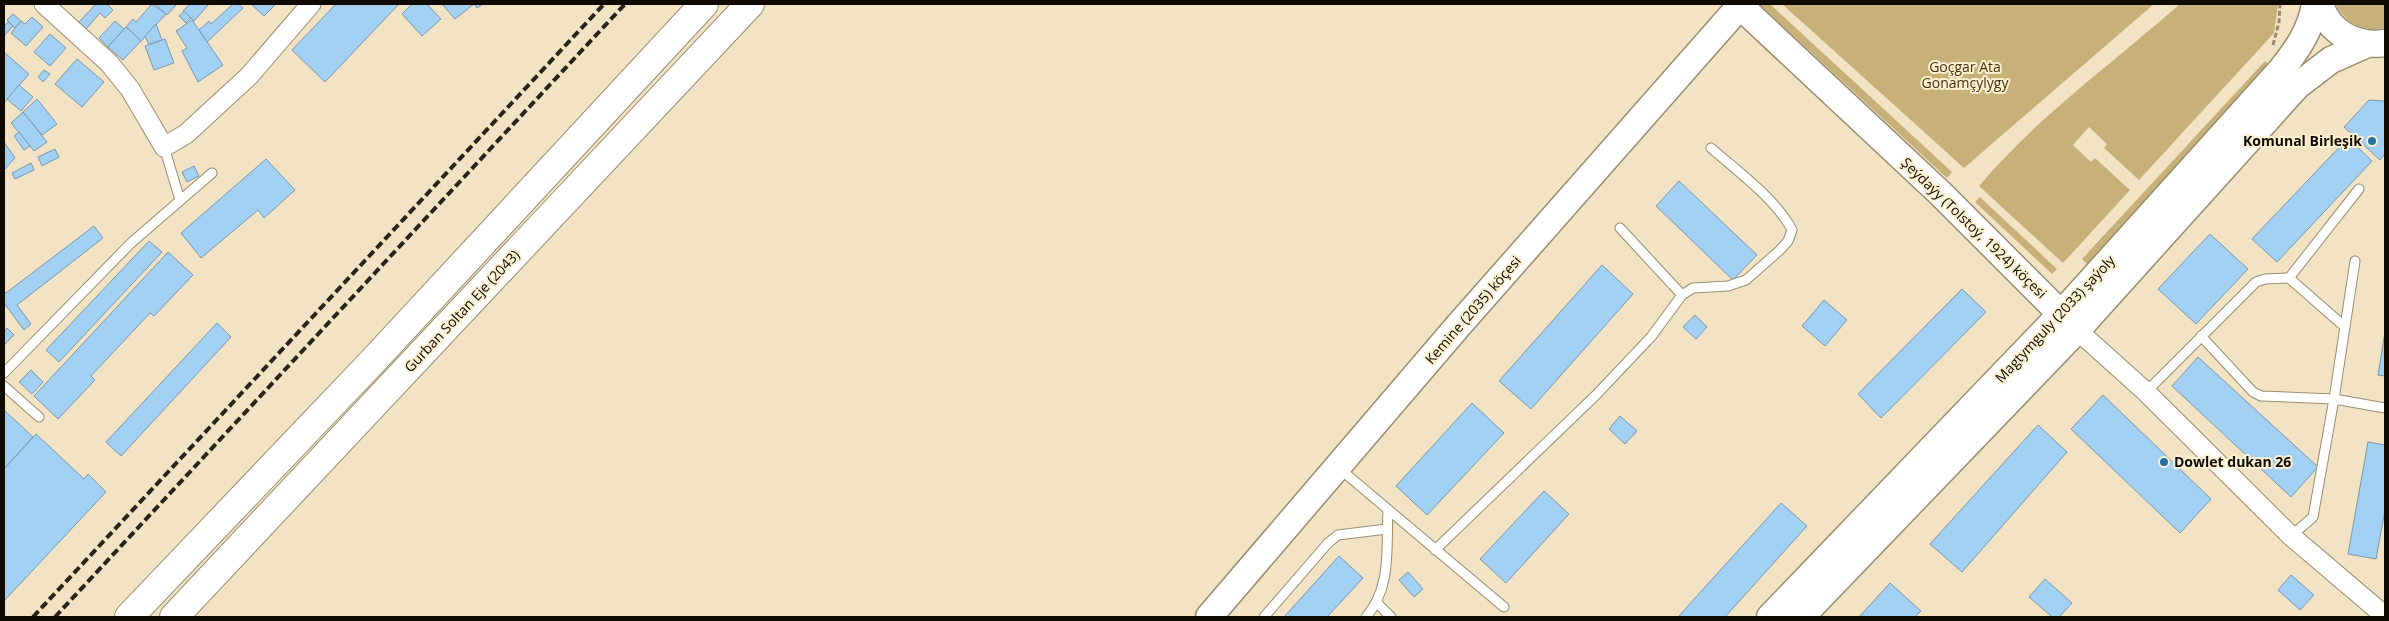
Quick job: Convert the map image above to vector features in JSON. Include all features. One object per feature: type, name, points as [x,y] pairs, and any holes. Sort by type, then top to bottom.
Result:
[{"type":"highway","points":[[129,617],[373,361],[704,4]]},
{"type":"highway","name":"Gurban Soltan Eje (2043)","points":[[174,617],[750,4]]},
{"type":"main road","name":"Magtymguly (2033) şaýoly","points":[[1801,617],[2069,322],[2281,70],[2301,45],[2314,14],[2315,4]]},
{"type":"main road","points":[[2320,4],[2327,18],[2340,33],[2348,38],[2376,44]]},
{"type":"main road","name":"Şeýdaýy (Tolstoý, 1924) köçesi","points":[[1739,5],[1940,194],[2069,322]]},
{"type":"main road","name":"Kemine (2035) köçesi","points":[[1209,617],[1739,5]]},
{"type":"main road","name":"Magtymguly (2033) şaýoly","points":[[1770,617],[2069,322],[2297,86],[2331,60],[2376,44]]},
{"type":"street","points":[[44,4],[109,63],[130,89],[148,116],[164,147],[186,134],[249,76],[310,4]]},
{"type":"street","name":"Şeýdaýy (Tolstoý, 1924) köçesi","points":[[2069,322],[2146,392],[2291,536],[2385,616]]},
{"type":"lane","points":[[164,147],[180,200]]},
{"type":"lane","points":[[1435,550],[1596,395],[1651,337],[1682,295],[1693,288],[1728,286],[1746,280],[1788,241],[1792,230],[1776,207],[1712,148]]},
{"type":"lane","points":[[4,373],[131,243],[212,173]]},
{"type":"lane","points":[[2289,278],[2359,189]]},
{"type":"lane","points":[[1620,228],[1682,295]]},
{"type":"lane","points":[[2291,536],[2313,517],[2334,399],[2355,260]]},
{"type":"lane","points":[[2146,392],[2256,282],[2265,279],[2289,278],[2345,327]]},
{"type":"lane","points":[[2201,336],[2253,392],[2261,396],[2334,399],[2385,408]]},
{"type":"lane","points":[[4,386],[39,417]]},
{"type":"lane","points":[[1338,468],[1504,607]]},
{"type":"lane","points":[[1366,617],[1378,604],[1386,575],[1388,510]]},
{"type":"lane","points":[[1264,617],[1328,543],[1338,535],[1387,529]]},
{"type":"lane","points":[[1378,604],[1391,617]]},
{"type":"path","points":[[2272,45],[2280,4]]},
{"type":"green space","points":[[1759,4],[1770,4],[1952,172],[1947,178]]},
{"type":"green space","name":"Goçgar Ata Gonamçylygy","points":[[1782,4],[2154,4],[1964,168]]},
{"type":"green space","points":[[2180,4],[2278,4],[2274,33],[2139,180],[2104,148],[2107,144],[2089,127],[2073,145],[2091,162],[2095,158],[2130,190],[2063,263],[1979,186],[2025,137],[2050,114]]},
{"type":"green space","points":[[2336,4],[2385,4],[2385,28],[2370,29],[2356,25],[2344,16]]},
{"type":"green space","points":[[2265,61],[2270,66],[2088,265],[2082,259]]},
{"type":"green space","points":[[1980,197],[2057,269],[2052,274],[1975,202]]},
{"type":"building","points":[[96,4],[110,4],[108,5],[113,10],[105,18],[100,13],[86,29],[79,22]]},
{"type":"building","points":[[152,4],[166,14],[141,41],[126,27],[133,19],[136,22]]},
{"type":"building","points":[[155,4],[175,4],[176,5],[167,15]]},
{"type":"building","points":[[190,4],[209,4],[194,21],[183,11]]},
{"type":"building","points":[[233,4],[238,4],[243,8],[207,42],[199,30],[209,21],[211,24]]},
{"type":"building","points":[[251,4],[276,4],[264,16]]},
{"type":"building","points":[[336,4],[399,4],[325,82],[292,50]]},
{"type":"building","points":[[412,4],[427,4],[441,19],[422,36],[402,14]]},
{"type":"building","points":[[442,4],[474,4],[455,19]]},
{"type":"building","points":[[474,4],[483,4],[477,8]]},
{"type":"building","points":[[184,11],[191,18],[186,23],[179,16]]},
{"type":"building","points":[[13,14],[21,21],[15,28],[7,20]]},
{"type":"building","points":[[32,17],[43,27],[26,46],[11,33],[21,21],[25,24]]},
{"type":"building","points":[[192,20],[223,65],[198,82],[182,51],[187,48],[176,31]]},
{"type":"building","points":[[115,21],[124,29],[108,47],[99,38]]},
{"type":"building","points":[[8,22],[13,26],[4,36],[4,26]]},
{"type":"building","points":[[156,24],[162,40],[149,45],[145,36]]},
{"type":"building","points":[[126,27],[141,41],[123,60],[108,47]]},
{"type":"building","points":[[50,34],[66,48],[50,66],[34,52]]},
{"type":"building","points":[[165,39],[174,63],[154,70],[145,46]]},
{"type":"building","points":[[4,54],[29,74],[4,103]]},
{"type":"building","points":[[77,59],[104,82],[82,107],[55,84]]},
{"type":"building","points":[[44,70],[50,74],[43,82],[38,77]]},
{"type":"building","points":[[19,85],[33,97],[21,111],[7,99]]},
{"type":"building","points":[[37,99],[57,124],[42,135],[23,112]]},
{"type":"building","name":"Komunal Birleşik","points":[[2369,100],[2385,101],[2385,154],[2380,160],[2344,127]]},
{"type":"building","points":[[23,112],[47,142],[34,151],[11,123]]},
{"type":"building","points":[[19,132],[30,146],[24,150],[14,136]]},
{"type":"building","points":[[2348,138],[2372,161],[2277,262],[2252,239]]},
{"type":"building","points":[[4,142],[15,158],[4,170]]},
{"type":"building","points":[[55,149],[59,157],[42,166],[38,157]]},
{"type":"building","points":[[266,159],[295,190],[264,218],[258,210],[201,258],[181,233]]},
{"type":"building","points":[[31,163],[34,170],[15,179],[12,173]]},
{"type":"building","points":[[194,166],[199,176],[187,182],[182,172]]},
{"type":"building","points":[[1679,181],[1757,255],[1733,280],[1656,206]]},
{"type":"building","points":[[94,226],[103,238],[17,305],[31,324],[24,330],[4,303],[4,291],[6,293]]},
{"type":"building","points":[[2210,234],[2248,269],[2196,324],[2158,289]]},
{"type":"building","points":[[149,241],[162,252],[59,362],[46,350]]},
{"type":"building","points":[[168,252],[193,275],[154,316],[150,313],[91,376],[95,380],[58,419],[34,396]]},
{"type":"building","points":[[1602,265],[1633,294],[1531,409],[1499,381]]},
{"type":"building","points":[[1962,289],[1986,312],[1881,418],[1858,394]]},
{"type":"building","points":[[1824,300],[1847,320],[1825,346],[1802,326]]},
{"type":"building","points":[[1695,315],[1707,327],[1696,339],[1683,327]]},
{"type":"building","points":[[217,323],[231,337],[121,456],[106,442]]},
{"type":"building","points":[[7,328],[14,335],[4,345],[4,332]]},
{"type":"building","points":[[2385,332],[2385,376],[2378,375]]},
{"type":"building","points":[[2198,357],[2318,467],[2291,497],[2172,386]]},
{"type":"building","points":[[31,370],[43,382],[32,394],[19,382]]},
{"type":"building","points":[[2103,395],[2211,499],[2180,533],[2071,429]]},
{"type":"building","points":[[1472,403],[1504,433],[1427,515],[1396,486]]},
{"type":"building","points":[[4,410],[33,437],[4,469]]},
{"type":"building","points":[[1620,416],[1637,431],[1625,444],[1609,429]]},
{"type":"building","points":[[2038,425],[2067,452],[1962,572],[1930,544]]},
{"type":"building","points":[[36,434],[84,479],[88,474],[106,492],[4,601],[4,469]]},
{"type":"building","points":[[2368,442],[2385,445],[2385,510],[2376,559],[2348,554]]},
{"type":"building","points":[[1544,491],[1569,514],[1506,583],[1480,559]]},
{"type":"building","points":[[1781,503],[1807,526],[1725,617],[1678,617]]},
{"type":"building","points":[[1339,556],[1363,578],[1327,617],[1284,617]]},
{"type":"building","points":[[1408,572],[1423,589],[1414,597],[1399,580]]},
{"type":"building","points":[[2291,575],[2314,595],[2300,610],[2278,590]]},
{"type":"building","points":[[2045,579],[2072,603],[2059,617],[2049,617],[2051,616],[2029,597]]},
{"type":"building","points":[[1890,583],[1921,611],[1915,617],[1859,617]]},
{"type":"railway","points":[[33,617],[604,4]]},
{"type":"railway","points":[[55,617],[625,4]]},
{"type":"place","name":"Komunal Birleşik","points":[[2372,141]]},
{"type":"place","name":"Dowlet dukan 26","points":[[2164,462]]}]
